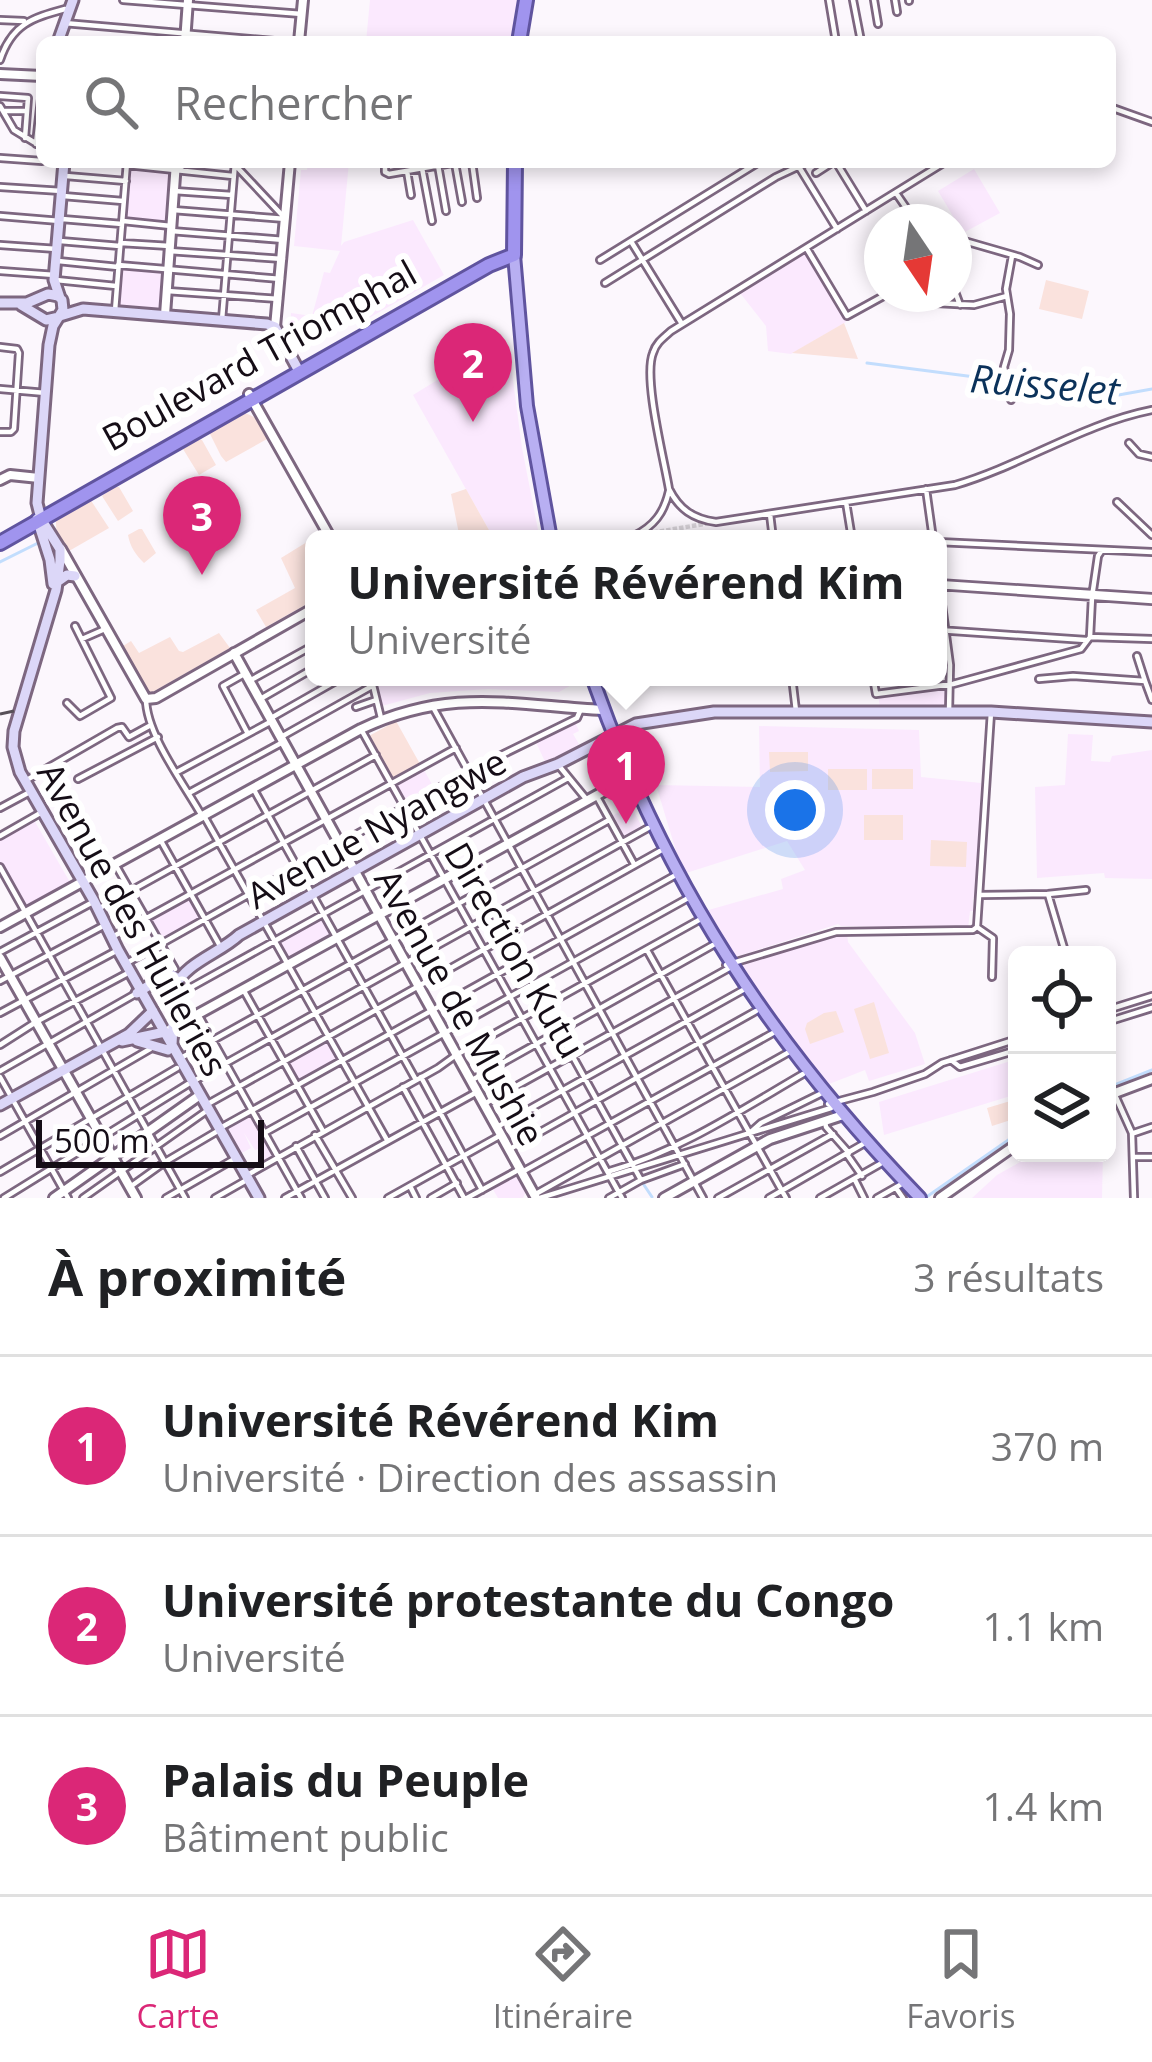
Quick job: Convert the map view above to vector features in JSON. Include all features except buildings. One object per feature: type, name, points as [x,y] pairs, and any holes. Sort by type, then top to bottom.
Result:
[{"type":"highway","points":[[523,36],[528,0]]},
{"type":"highway","points":[[491,261],[502,265],[511,254],[512,168]]},
{"type":"highway","name":"Boulevard Triomphal","points":[[0,539],[502,251],[511,254]]},
{"type":"highway","name":"Boulevard Triomphal","points":[[0,539],[38,520]]},
{"type":"main road","points":[[60,36],[72,4]]},
{"type":"main road","points":[[38,520],[48,344],[64,306],[54,278],[62,168]]},
{"type":"main road","points":[[511,254],[521,406],[546,530]]},
{"type":"main road","points":[[48,344],[37,305],[54,278]]},
{"type":"main road","points":[[0,303],[18,304],[52,294],[80,309]]},
{"type":"main road","points":[[18,304],[49,320],[80,309],[262,323],[275,327],[298,370]]},
{"type":"main road","name":"Avenue des Huileries","points":[[38,520],[54,550],[57,582],[10,737],[13,764],[116,951]]},
{"type":"main road","name":"Avenue des Huileries","points":[[51,598],[54,550]]},
{"type":"main road","points":[[57,582],[73,573]]},
{"type":"main road","points":[[592,686],[648,827],[742,990],[900,1190],[918,1198]]},
{"type":"main road","name":"Avenue Nyangwe","points":[[152,983],[188,969],[263,921],[523,777],[647,721],[714,712],[796,711],[991,712],[1152,722]]},
{"type":"main road","points":[[627,778],[713,945],[803,1074],[918,1198]]},
{"type":"main road","name":"Avenue des Huileries","points":[[94,906],[256,1198]]},
{"type":"main road","points":[[128,972],[168,987],[173,996]]},
{"type":"main road","points":[[0,1105],[102,1048],[166,1031],[177,974]]},
{"type":"main road","points":[[139,993],[152,983]]},
{"type":"main road","points":[[122,1041],[151,1013]]},
{"type":"main road","points":[[122,1041],[170,1048]]},
{"type":"street","points":[[123,0],[302,14]]},
{"type":"street","points":[[300,36],[303,0]]},
{"type":"street","points":[[829,0],[835,36]]},
{"type":"street","points":[[854,0],[860,36]]},
{"type":"street","points":[[874,0],[878,24]]},
{"type":"street","points":[[895,0],[897,12]]},
{"type":"street","points":[[185,36],[188,3]]},
{"type":"street","points":[[0,20],[26,21],[72,4]]},
{"type":"street","points":[[0,60],[2,46],[26,21]]},
{"type":"street","points":[[64,23],[164,36]]},
{"type":"street","points":[[1,75],[36,76]]},
{"type":"street","points":[[0,95],[28,98],[25,138]]},
{"type":"street","points":[[1,108],[14,130],[36,144]]},
{"type":"street","points":[[1,108],[27,111]]},
{"type":"street","points":[[1116,109],[1152,122]]},
{"type":"street","points":[[0,129],[14,130]]},
{"type":"street","points":[[0,158],[36,161]]},
{"type":"street","points":[[115,310],[127,168]]},
{"type":"street","points":[[165,315],[176,168]]},
{"type":"street","points":[[187,168],[233,176]]},
{"type":"street","points":[[222,320],[234,168]]},
{"type":"street","points":[[240,168],[286,219]]},
{"type":"street","points":[[275,327],[290,168]]},
{"type":"street","points":[[386,168],[386,173],[422,168],[432,221]]},
{"type":"street","points":[[439,168],[446,212]]},
{"type":"street","points":[[457,168],[462,202]]},
{"type":"street","points":[[473,168],[477,198]]},
{"type":"street","points":[[600,260],[749,168]]},
{"type":"street","points":[[604,283],[791,168]]},
{"type":"street","points":[[800,168],[837,230]]},
{"type":"street","points":[[816,173],[825,168]]},
{"type":"street","points":[[839,168],[864,208]]},
{"type":"street","points":[[878,204],[936,168]]},
{"type":"street","points":[[407,171],[411,195]]},
{"type":"street","points":[[63,176],[126,182]]},
{"type":"street","points":[[0,187],[123,201]]},
{"type":"street","points":[[174,191],[245,197]]},
{"type":"street","points":[[896,193],[904,204]]},
{"type":"street","points":[[173,211],[286,219]]},
{"type":"street","points":[[643,530],[657,520],[669,489],[650,364],[661,340],[864,212]]},
{"type":"street","points":[[0,216],[284,240]]},
{"type":"street","points":[[631,241],[682,325]]},
{"type":"street","points":[[57,250],[120,244],[283,259]]},
{"type":"street","points":[[972,244],[1038,266]]},
{"type":"street","points":[[0,245],[57,250],[118,266],[281,280]]},
{"type":"street","points":[[807,249],[847,316],[864,307]]},
{"type":"street","points":[[1011,400],[1004,367],[1009,350],[1007,296],[1012,256]]},
{"type":"street","points":[[0,271],[116,286]]},
{"type":"street","points":[[166,291],[279,299]]},
{"type":"street","points":[[972,305],[1007,296]]},
{"type":"street","points":[[0,347],[19,350],[14,431],[0,432]]},
{"type":"street","points":[[0,389],[44,393]]},
{"type":"street","points":[[251,397],[326,530]]},
{"type":"street","points":[[669,489],[682,509],[716,522],[926,489],[988,473],[1098,424],[1152,410]]},
{"type":"street","points":[[1129,443],[1138,454],[1152,457]]},
{"type":"street","points":[[3,476],[37,477]]},
{"type":"street","points":[[926,489],[934,530]]},
{"type":"street","points":[[846,502],[851,530]]},
{"type":"street","points":[[1117,502],[1152,535]]},
{"type":"street","points":[[770,514],[772,530]]},
{"type":"street","points":[[947,542],[1152,552]]},
{"type":"street","points":[[54,550],[73,573],[146,699],[152,725],[177,772],[387,1141]]},
{"type":"street","points":[[947,684],[1079,650],[1088,638],[1102,550]]},
{"type":"street","points":[[947,586],[1152,599]]},
{"type":"street","points":[[146,699],[156,698],[305,613]]},
{"type":"street","points":[[67,703],[80,716],[111,698],[75,626]]},
{"type":"street","points":[[80,640],[104,629]]},
{"type":"street","points":[[947,630],[1152,639]]},
{"type":"street","points":[[248,733],[223,686],[305,649]]},
{"type":"street","name":"Avenue de Mushie","points":[[234,653],[537,1197]]},
{"type":"street","points":[[1137,656],[1152,700]]},
{"type":"street","points":[[947,664],[949,712]]},
{"type":"street","points":[[260,699],[305,673]]},
{"type":"street","points":[[1039,679],[1072,676],[1145,681]]},
{"type":"street","points":[[177,772],[328,686]]},
{"type":"street","points":[[189,793],[373,686],[382,719]]},
{"type":"street","points":[[793,686],[796,711]]},
{"type":"street","points":[[875,686],[876,694],[935,686]]},
{"type":"street","points":[[356,707],[376,700]]},
{"type":"street","points":[[0,927],[382,719],[431,704],[499,700],[600,709]]},
{"type":"street","points":[[431,704],[703,1198]]},
{"type":"street","points":[[0,1045],[128,972],[159,945],[469,771],[577,718],[582,708]]},
{"type":"street","points":[[977,927],[991,712]]},
{"type":"street","points":[[0,808],[117,728],[129,736],[152,725]]},
{"type":"street","name":"Direction Kutu","points":[[361,729],[621,1195]]},
{"type":"street","points":[[78,779],[158,737]]},
{"type":"street","points":[[111,937],[455,748]]},
{"type":"street","points":[[136,1198],[0,955],[36,932],[130,892],[376,755]]},
{"type":"street","points":[[558,764],[609,820],[634,865]]},
{"type":"street","points":[[173,996],[568,778]]},
{"type":"street","points":[[166,1031],[627,778]]},
{"type":"street","points":[[253,788],[482,1190]]},
{"type":"street","points":[[0,836],[41,813]]},
{"type":"street","points":[[0,1172],[257,1015],[609,820]]},
{"type":"street","points":[[2,1196],[190,1083],[648,827]]},
{"type":"street","points":[[160,839],[220,946]]},
{"type":"street","points":[[53,1198],[67,1194],[148,1132],[239,1088],[660,850]]},
{"type":"street","points":[[115,864],[177,974]]},
{"type":"street","points":[[0,867],[184,1198]]},
{"type":"street","points":[[130,1187],[253,1109],[674,876]]},
{"type":"street","points":[[0,895],[12,888]]},
{"type":"street","points":[[980,895],[1086,890]]},
{"type":"street","points":[[1048,894],[1063,946]]},
{"type":"street","points":[[266,1132],[688,898]]},
{"type":"street","points":[[215,1198],[456,1054],[699,920]]},
{"type":"street","points":[[0,981],[103,926]]},
{"type":"street","points":[[484,1104],[729,966],[836,932],[977,927]]},
{"type":"street","points":[[977,927],[993,938],[992,977]]},
{"type":"street","points":[[470,1080],[713,945]]},
{"type":"street","points":[[647,950],[784,1194]]},
{"type":"street","points":[[0,1013],[116,951]]},
{"type":"street","points":[[520,961],[641,1180]]},
{"type":"street","points":[[388,1198],[464,1156],[564,1090],[742,990]]},
{"type":"street","points":[[244,991],[323,1131]]},
{"type":"street","points":[[67,1194],[0,1074],[139,993]]},
{"type":"street","points":[[1116,1007],[1152,996]]},
{"type":"street","points":[[1116,1019],[1152,1008]]},
{"type":"street","points":[[509,1150],[757,1011]]},
{"type":"street","points":[[200,1016],[299,1194]]},
{"type":"street","points":[[403,1087],[466,1198],[773,1033]]},
{"type":"street","points":[[537,1197],[832,1107],[1008,1042]]},
{"type":"street","points":[[0,1136],[154,1045]]},
{"type":"street","points":[[537,1197],[789,1053]]},
{"type":"street","points":[[951,1060],[960,1067],[1008,1053]]},
{"type":"street","points":[[634,1166],[803,1074]]},
{"type":"street","points":[[1116,1093],[1152,1078]]},
{"type":"street","points":[[284,1198],[299,1194],[316,1180],[477,1092]]},
{"type":"street","points":[[83,1198],[156,1145],[202,1103]]},
{"type":"street","points":[[1116,1104],[1132,1133],[1134,1198]]},
{"type":"street","points":[[664,1198],[783,1133],[824,1121],[832,1107]]},
{"type":"street","points":[[750,1132],[760,1123],[832,1107]]},
{"type":"street","points":[[824,1121],[848,1154],[863,1198]]},
{"type":"street","points":[[1132,1133],[1152,1127]]},
{"type":"street","points":[[315,1135],[352,1198]]},
{"type":"street","points":[[718,1198],[833,1135]]},
{"type":"street","points":[[769,1198],[784,1194],[862,1144]]},
{"type":"street","points":[[296,1146],[325,1198]]},
{"type":"street","points":[[940,1198],[1008,1150]]},
{"type":"street","points":[[1134,1157],[1152,1157]]},
{"type":"street","points":[[166,1198],[234,1160]]},
{"type":"street","points":[[609,1198],[685,1164]]},
{"type":"street","points":[[820,1198],[880,1164]]},
{"type":"street","points":[[431,1198],[457,1184]]},
{"type":"street","points":[[410,1186],[416,1198]]},
{"type":"street","points":[[877,1198],[900,1190]]},
{"type":"shaded area","points":[[370,0],[518,0],[513,36],[367,36]]},
{"type":"shaded area","points":[[129,168],[174,172],[170,224],[125,220]]},
{"type":"shaded area","points":[[348,168],[341,246],[413,220],[444,275],[369,318],[290,337],[291,313],[312,316],[324,272],[330,273],[340,251],[294,246],[301,170]]},
{"type":"shaded area","points":[[974,169],[1000,213],[972,228],[972,204],[946,204],[938,191]]},
{"type":"shaded area","points":[[805,254],[846,322],[791,354],[768,351],[766,326],[740,293]]},
{"type":"shaded area","points":[[121,266],[166,271],[163,309],[117,305]]},
{"type":"shaded area","points":[[1046,280],[1089,291],[1082,319],[1039,309]]},
{"type":"shaded area","points":[[844,323],[858,359],[792,353]]},
{"type":"shaded area","points":[[488,349],[492,367],[510,358],[538,530],[489,530],[413,395]]},
{"type":"shaded area","points":[[243,413],[259,422],[267,439],[226,462],[209,432]]},
{"type":"shaded area","points":[[197,439],[216,465],[199,475],[183,449]]},
{"type":"shaded area","points":[[119,487],[133,511],[118,521],[102,496]]},
{"type":"shaded area","points":[[466,489],[489,530],[458,530],[451,494]]},
{"type":"shaded area","points":[[90,499],[109,528],[69,551],[57,531],[57,517]]},
{"type":"shaded area","points":[[139,529],[156,553],[144,563],[128,535]]},
{"type":"shaded area","points":[[305,543],[305,605],[266,627],[256,610],[295,588],[281,558]]},
{"type":"shaded area","points":[[219,633],[230,648],[149,694],[123,646],[131,641],[139,653],[170,637],[183,652]]},
{"type":"shaded area","points":[[373,686],[570,686],[559,692],[430,693],[378,707]]},
{"type":"shaded area","points":[[948,686],[948,707],[880,708],[878,694]]},
{"type":"shaded area","points":[[574,720],[579,731],[573,734],[579,744],[547,766],[534,738]]},
{"type":"shaded area","points":[[396,721],[420,764],[393,779],[369,736]]},
{"type":"shaded area","points":[[759,726],[919,730],[921,777],[981,783],[976,897],[968,929],[838,924],[732,958],[705,911],[783,889],[781,879],[805,870],[787,841],[683,874],[656,785],[760,787]]},
{"type":"shaded area","points":[[1068,734],[1093,735],[1091,761],[1110,762],[1112,756],[1152,750],[1152,879],[1105,878],[1104,873],[1037,878],[1035,787],[1065,785]]},
{"type":"shaded area","points":[[769,752],[808,752],[808,771],[770,772]]},
{"type":"shaded area","points":[[423,768],[434,788],[406,804],[395,784]]},
{"type":"shaded area","points":[[828,769],[867,769],[867,790],[828,790]]},
{"type":"shaded area","points":[[872,769],[913,769],[913,789],[872,789]]},
{"type":"shaded area","points":[[631,806],[643,829],[621,841],[608,818]]},
{"type":"shaded area","points":[[864,815],[903,815],[903,840],[864,840]]},
{"type":"shaded area","points":[[34,820],[71,884],[26,908],[0,862],[0,839]]},
{"type":"shaded area","points":[[931,840],[967,842],[966,867],[930,866]]},
{"type":"shaded area","points":[[189,897],[201,918],[160,941],[148,919]]},
{"type":"shaded area","points":[[321,917],[333,937],[289,962],[278,942]]},
{"type":"shaded area","points":[[847,933],[848,942],[915,1033],[925,1064],[869,1081],[865,1070],[824,1086],[737,964]]},
{"type":"shaded area","points":[[874,1002],[889,1053],[870,1059],[854,1009]]},
{"type":"shaded area","points":[[836,1011],[844,1032],[810,1044],[807,1023]]},
{"type":"shaded area","points":[[328,1040],[338,1059],[298,1081],[287,1062]]},
{"type":"shaded area","points":[[1008,1062],[1008,1097],[884,1135],[879,1102]]},
{"type":"shaded area","points":[[1008,1102],[1008,1121],[992,1126],[987,1108]]},
{"type":"shaded area","points":[[251,1112],[276,1155],[251,1169],[263,1158],[258,1149],[244,1133],[251,1148],[240,1154],[225,1127]]},
{"type":"shaded area","points":[[1020,1162],[1103,1162],[1102,1198],[972,1198]]},
{"type":"shaded area","points":[[517,1172],[526,1191],[523,1198],[498,1198],[491,1186]]},
{"type":"waterway","name":"Ruisselet","points":[[867,363],[975,377],[1001,371],[1113,396],[1152,389]]},
{"type":"waterway","points":[[0,562],[38,543]]},
{"type":"waterway","points":[[507,936],[519,958]]},
{"type":"waterway","points":[[1116,1084],[1152,1070]]},
{"type":"waterway","points":[[925,1198],[1008,1140]]},
{"type":"waterway","points":[[642,1182],[652,1197]]},
{"type":"tunnel","points":[[668,530],[716,522]]},
{"type":"railway","points":[[0,714],[14,711]]},
{"type":"place","name":"Université protestante du Congo","points":[[473,422]]},
{"type":"place","name":"Palais du Peuple","points":[[202,575]]},
{"type":"place","name":"Université Révérend Kim","points":[[626,824]]}]
